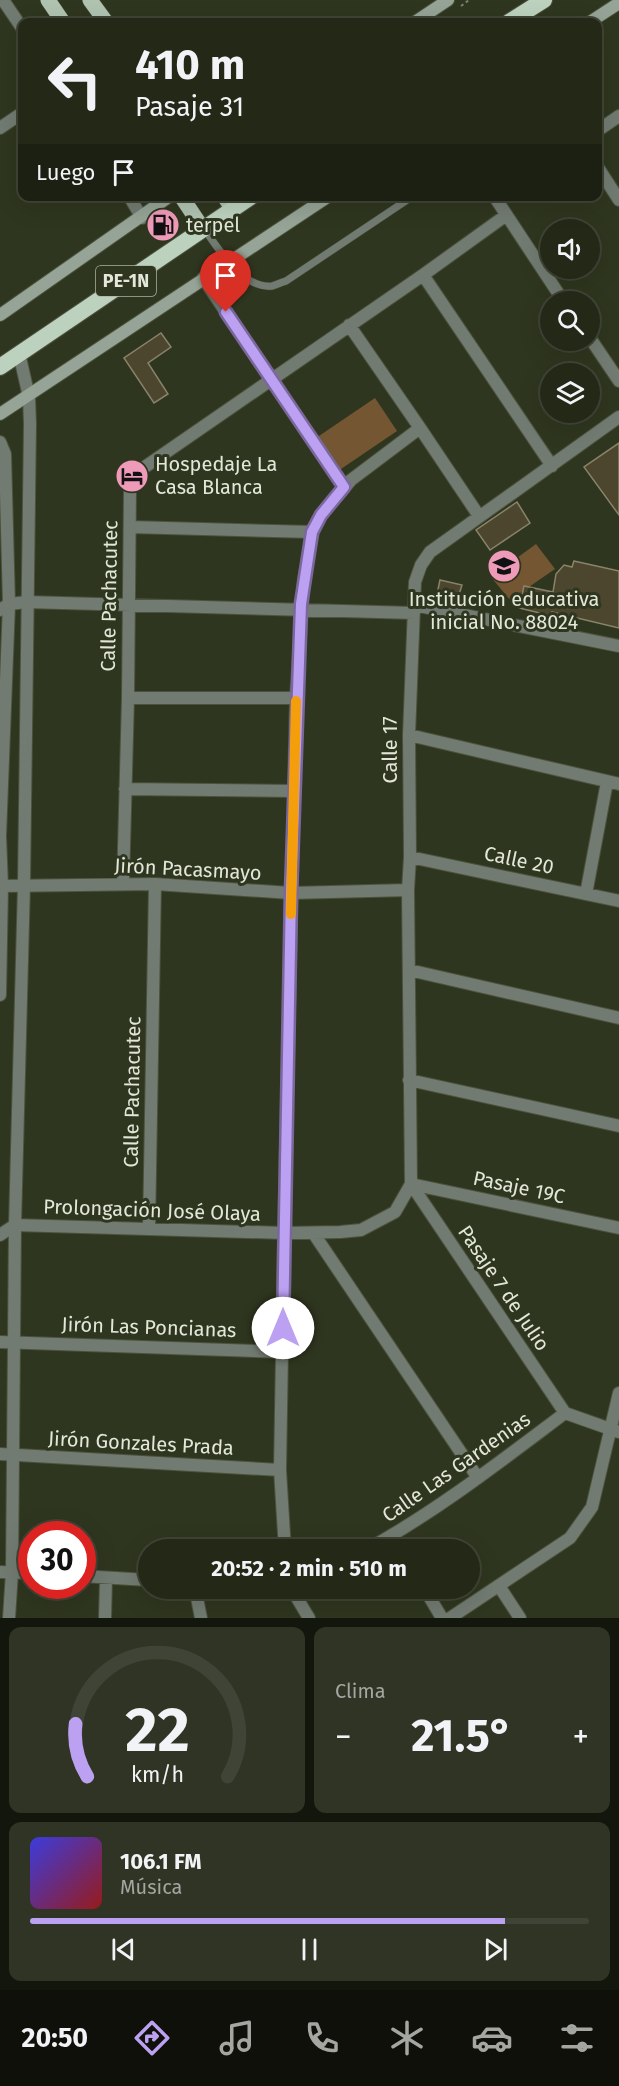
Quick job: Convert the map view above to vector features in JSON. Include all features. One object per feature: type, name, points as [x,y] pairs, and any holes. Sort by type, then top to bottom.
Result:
[{"type":"highway","points":[[515,18],[544,0]]},
{"type":"highway","name":"PE-1N","points":[[0,367],[204,229],[229,203]]},
{"type":"main road","points":[[48,0],[60,18]]},
{"type":"main road","points":[[90,0],[103,18]]},
{"type":"main road","points":[[422,18],[448,0]]},
{"type":"main road","points":[[596,18],[619,3]]},
{"type":"main road","points":[[0,315],[164,201]]},
{"type":"main road","points":[[184,201],[204,229]]},
{"type":"main road","points":[[0,414],[29,397],[203,278],[321,201]]},
{"type":"street","points":[[3,0],[18,22]]},
{"type":"street","points":[[0,128],[18,116]]},
{"type":"street","points":[[602,128],[619,116]]},
{"type":"street","points":[[602,174],[619,200]]},
{"type":"street","points":[[132,201],[142,218]]},
{"type":"street","points":[[496,201],[556,291]]},
{"type":"street","name":"Calle Pachacutec","points":[[123,884],[128,698],[129,527],[132,480],[140,471],[505,216]]},
{"type":"street","points":[[423,275],[552,466]]},
{"type":"street","points":[[203,278],[344,487]]},
{"type":"street","points":[[349,325],[479,516]]},
{"type":"street","points":[[599,351],[619,381]]},
{"type":"street","points":[[9,1618],[6,1572],[6,1455],[14,1342],[24,884],[30,424],[29,397],[19,353]]},
{"type":"street","name":"Calle 17","points":[[411,1184],[409,735],[414,609],[418,574],[430,552],[619,417]]},
{"type":"street","points":[[284,1539],[280,1470],[284,1233],[296,698],[304,578],[312,532],[321,515],[344,487],[420,428]]},
{"type":"street","points":[[0,442],[5,454],[0,995]]},
{"type":"street","points":[[129,527],[312,532]]},
{"type":"street","points":[[4,607],[27,602],[301,610],[414,609],[619,646]]},
{"type":"street","points":[[128,698],[296,698]]},
{"type":"street","points":[[409,735],[613,783],[586,894]]},
{"type":"street","points":[[124,789],[294,791]]},
{"type":"street","name":"Calle 20","points":[[410,857],[619,902]]},
{"type":"street","name":"Calle Pachacutec","points":[[149,1229],[155,884]]},
{"type":"street","name":"Jirón Pacasmayo","points":[[2,886],[155,884],[291,893],[408,890]]},
{"type":"street","points":[[409,969],[619,1018]]},
{"type":"street","points":[[409,1080],[619,1126]]},
{"type":"street","name":"Prolongación José Olaya","points":[[15,1225],[314,1234],[361,1230],[396,1212],[411,1184]]},
{"type":"street","name":"Pasaje 19C","points":[[411,1184],[619,1228]]},
{"type":"street","name":"Pasaje 7 de Julio","points":[[411,1184],[565,1413]]},
{"type":"street","points":[[0,1235],[15,1225]]},
{"type":"street","points":[[314,1234],[478,1478]]},
{"type":"street","name":"Jirón Las Poncianas","points":[[0,1342],[283,1352]]},
{"type":"street","points":[[450,1618],[570,1538],[592,1507],[615,1431],[619,1394]]},
{"type":"street","points":[[565,1413],[615,1431]]},
{"type":"street","name":"Calle Las Gardenias","points":[[386,1539],[478,1478],[565,1413]]},
{"type":"street","name":"Jirón Gonzales Prada","points":[[6,1455],[280,1470]]},
{"type":"street","points":[[96,1577],[138,1580]]},
{"type":"street","points":[[105,1618],[106,1578]]},
{"type":"street","points":[[499,1586],[520,1618]]},
{"type":"street","points":[[197,1599],[201,1618]]},
{"type":"street","points":[[298,1599],[309,1618]]},
{"type":"street","points":[[431,1599],[442,1618]]},
{"type":"lane","points":[[204,229],[227,263],[255,283],[272,286],[286,281],[406,201]]},
{"type":"shaded area","points":[[375,398],[397,431],[338,471],[316,438]]},
{"type":"shaded area","points":[[536,544],[555,569],[510,600],[491,577]]},
{"type":"building","points":[[161,333],[171,347],[148,363],[168,394],[154,403],[124,358]]},
{"type":"building","points":[[619,443],[619,515],[584,467]]},
{"type":"building","points":[[517,502],[530,523],[490,550],[476,530]]},
{"type":"building","points":[[574,561],[619,571],[619,628],[552,612],[552,616],[519,608],[524,586],[553,592],[556,574],[564,565],[572,567]]},
{"type":"building","points":[[440,580],[462,585],[458,598],[437,594]]},
{"type":"slow traffic","points":[[291,914],[296,701]]},
{"type":"place","name":"terpel","points":[[163,225]]},
{"type":"place","name":"Hospedaje La Casa Blanca","points":[[132,476]]},
{"type":"place","name":"Institución educativa inicial No. 88024","points":[[504,566]]},
{"type":"route","points":[[226,312],[344,487],[321,515],[312,532],[301,604],[291,893],[283,1328]]}]
